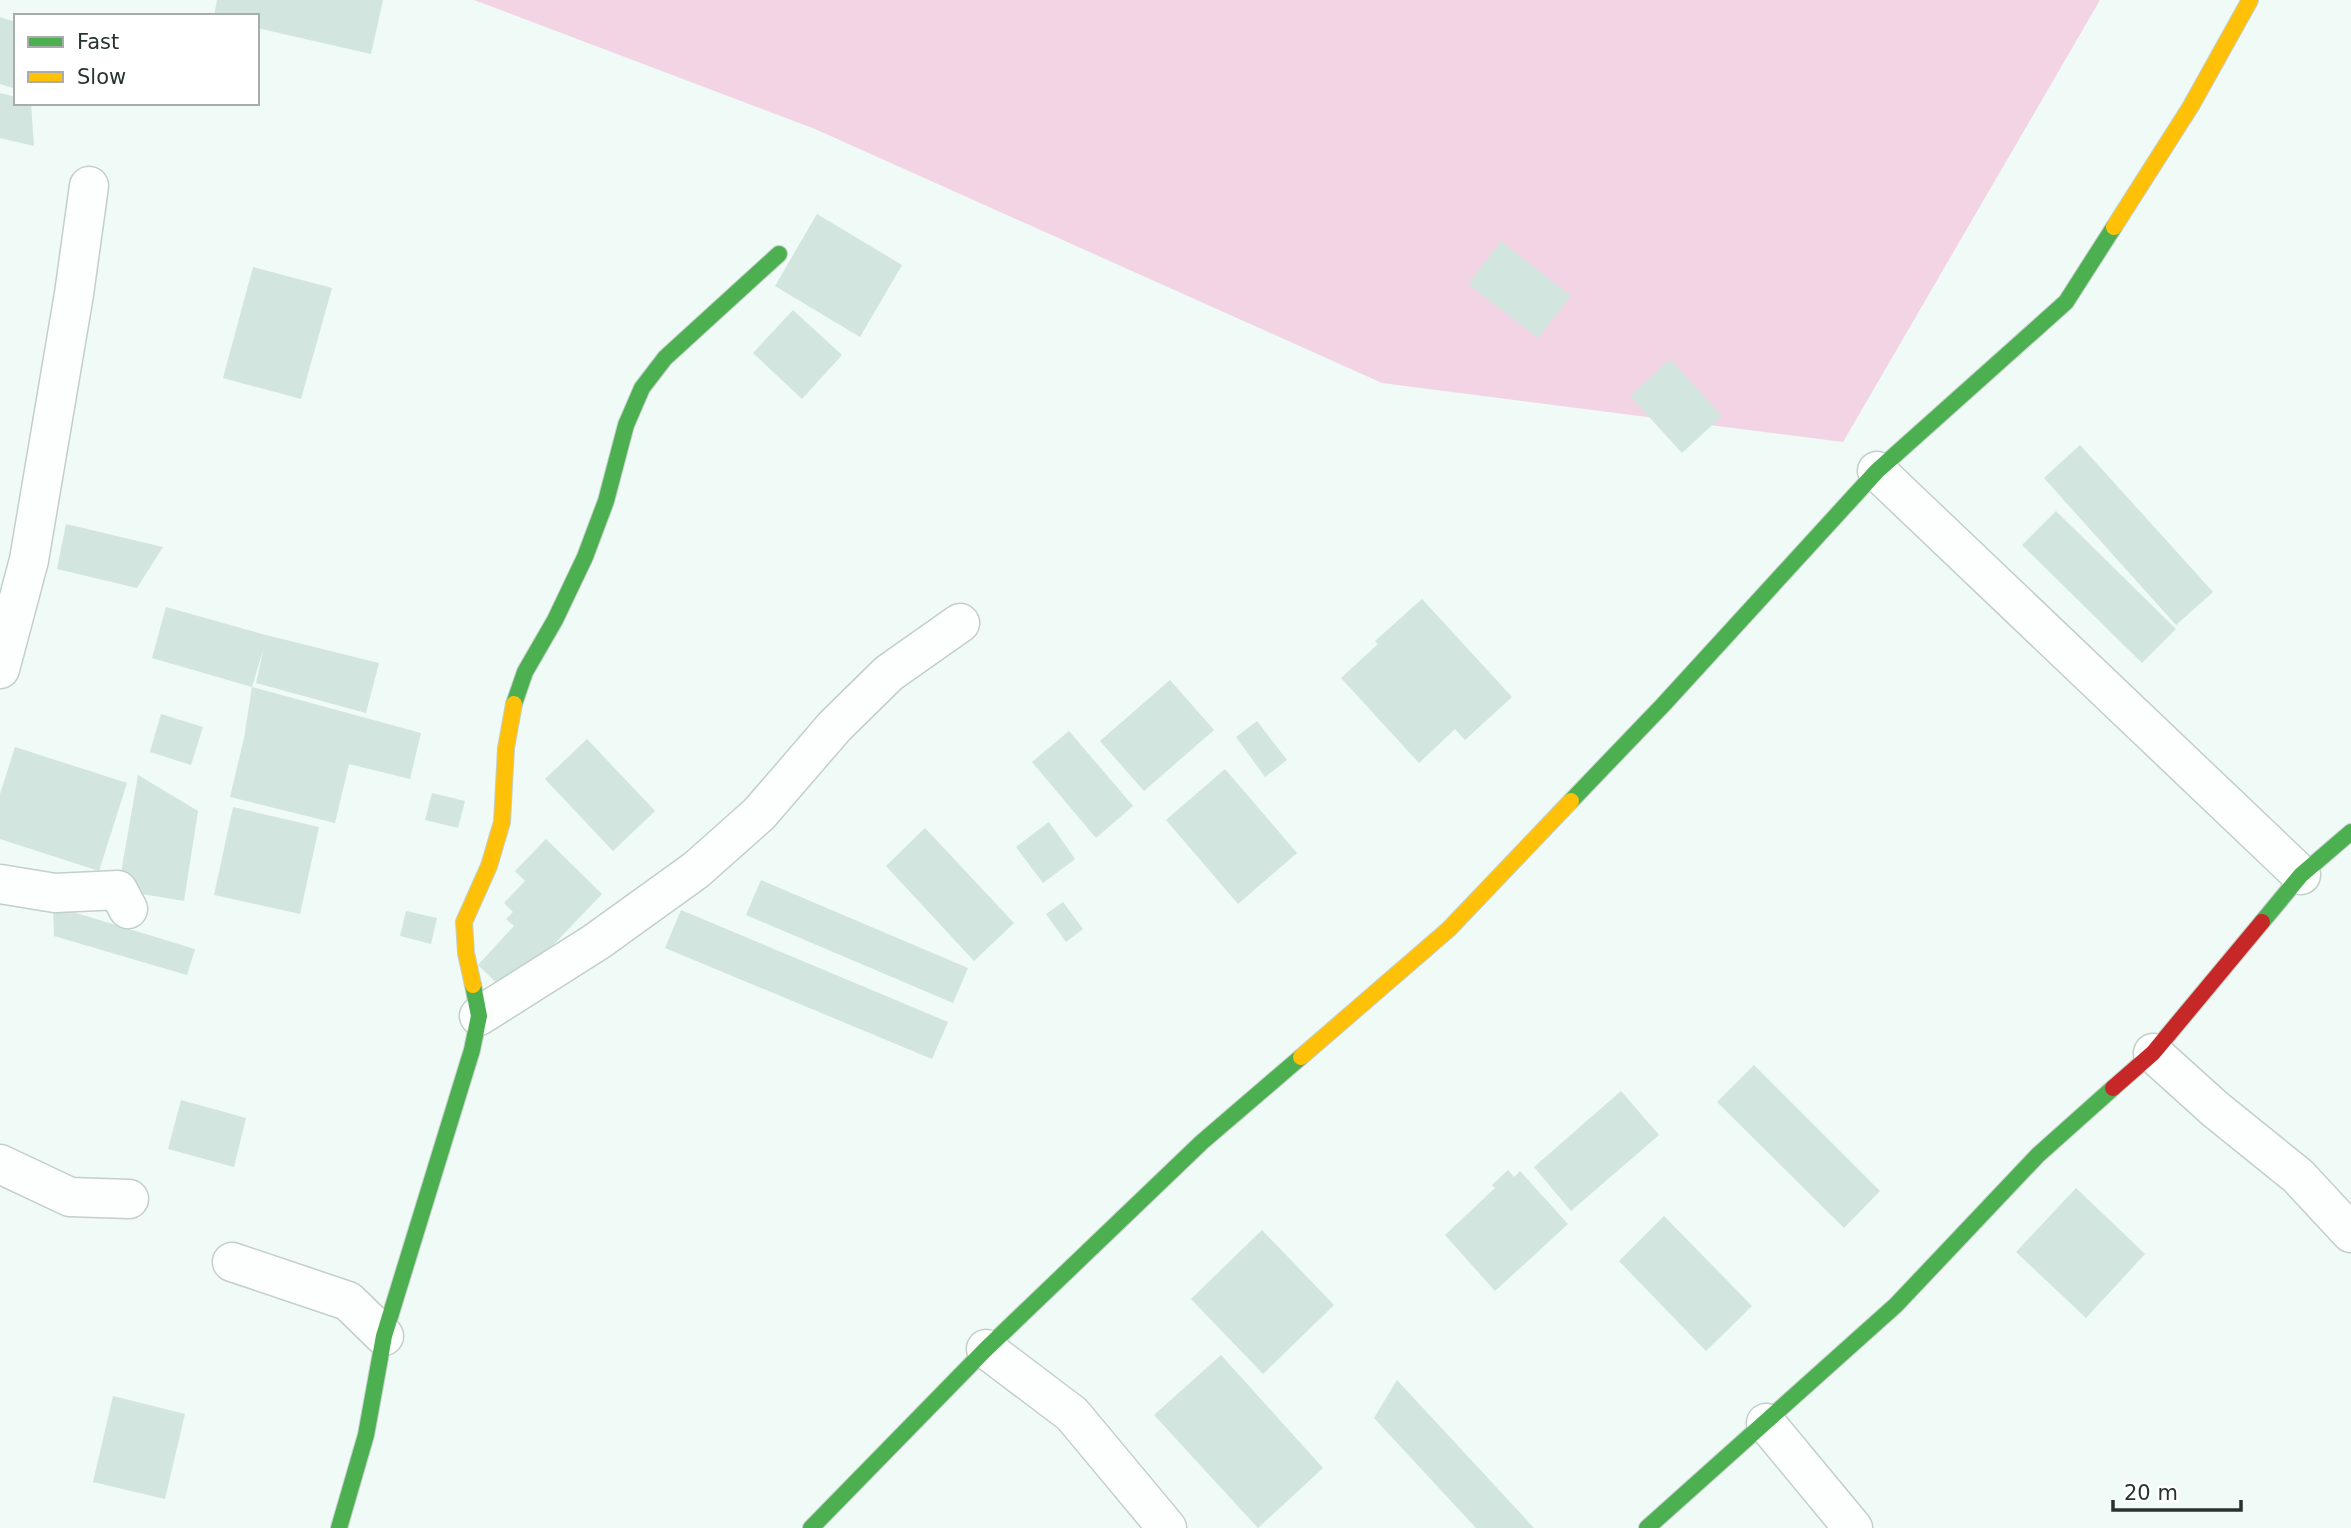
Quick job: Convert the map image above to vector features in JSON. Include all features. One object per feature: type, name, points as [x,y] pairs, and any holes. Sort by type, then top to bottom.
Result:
[{"type":"street","points":[[811,1528],[986,1349],[1202,1142],[1449,929],[1663,705],[1877,471],[2066,302],[2191,106],[2250,0]]},
{"type":"street","points":[[0,669],[29,560],[74,294],[89,187]]},
{"type":"street","points":[[339,1528],[366,1435],[384,1336],[472,1051],[479,1016],[464,922],[489,866],[502,822],[508,736],[512,711],[525,671],[555,620],[585,557],[606,501],[626,425],[642,388],[665,358],[779,254]]},
{"type":"street","points":[[1877,471],[2301,875]]},
{"type":"street","points":[[479,1016],[596,942],[696,870],[759,814],[835,726],[889,673],[960,623]]},
{"type":"street","points":[[1647,1528],[1896,1305],[2038,1155],[2153,1053],[2301,875],[2351,832]]},
{"type":"street","points":[[0,884],[55,893],[118,890],[128,909]]},
{"type":"street","points":[[2153,1053],[2215,1109],[2298,1176],[2351,1233]]},
{"type":"street","points":[[0,1164],[70,1197],[129,1199]]},
{"type":"street","points":[[232,1262],[348,1301],[384,1336]]},
{"type":"street","points":[[986,1349],[1072,1414],[1167,1528]]},
{"type":"street","points":[[1766,1423],[1853,1528]]},
{"type":"shaded area","points":[[474,0],[2100,0],[1843,442],[1382,383],[815,129]]},
{"type":"building","points":[[217,0],[383,0],[371,54],[259,28],[259,14],[214,14]]},
{"type":"building","points":[[0,17],[14,21],[14,88],[0,84]]},
{"type":"building","points":[[0,93],[14,96],[14,105],[31,105],[34,146],[0,138]]},
{"type":"building","points":[[817,214],[902,265],[860,337],[775,286]]},
{"type":"building","points":[[1501,241],[1571,296],[1538,338],[1468,284]]},
{"type":"building","points":[[253,267],[332,288],[301,399],[223,378]]},
{"type":"building","points":[[793,310],[842,355],[802,399],[753,353]]},
{"type":"building","points":[[1670,359],[1722,416],[1682,453],[1630,396]]},
{"type":"building","points":[[2080,445],[2213,592],[2176,625],[2044,478]]},
{"type":"building","points":[[2056,511],[2176,629],[2142,663],[2022,545]]},
{"type":"building","points":[[66,524],[163,547],[137,588],[57,569]]},
{"type":"building","points":[[1422,599],[1512,697],[1465,740],[1455,729],[1419,763],[1341,678],[1378,644],[1375,641]]},
{"type":"building","points":[[166,607],[379,663],[366,713],[256,683],[264,647],[252,687],[152,658]]},
{"type":"building","points":[[1170,680],[1214,730],[1144,791],[1100,741]]},
{"type":"building","points":[[252,687],[421,733],[410,779],[349,764],[335,823],[230,797],[244,738]]},
{"type":"building","points":[[161,714],[203,727],[191,765],[150,752]]},
{"type":"building","points":[[1257,721],[1287,760],[1265,777],[1236,737]]},
{"type":"building","points":[[1069,731],[1133,806],[1096,838],[1032,762]]},
{"type":"building","points":[[587,739],[655,811],[613,851],[545,779]]},
{"type":"building","points":[[15,747],[127,783],[99,871],[0,839],[0,794]]},
{"type":"building","points":[[1225,769],[1297,853],[1238,904],[1166,820]]},
{"type":"building","points":[[138,775],[198,811],[184,901],[118,890]]},
{"type":"building","points":[[432,793],[465,801],[458,828],[425,820]]},
{"type":"building","points":[[233,807],[319,827],[300,914],[214,895]]},
{"type":"building","points":[[1049,822],[1075,859],[1043,883],[1016,847]]},
{"type":"building","points":[[925,828],[1014,923],[974,961],[886,866]]},
{"type":"building","points":[[546,839],[602,894],[507,993],[478,965],[514,926],[506,919],[513,912],[504,903],[525,881],[515,871]]},
{"type":"building","points":[[761,880],[968,968],[953,1003],[746,915]]},
{"type":"building","points":[[1063,902],[1083,929],[1066,942],[1046,914]]},
{"type":"building","points":[[53,906],[195,949],[187,975],[54,936]]},
{"type":"building","points":[[681,910],[948,1022],[932,1059],[665,948]]},
{"type":"building","points":[[406,911],[437,918],[431,944],[400,936]]},
{"type":"building","points":[[1754,1065],[1880,1191],[1844,1228],[1717,1102]]},
{"type":"building","points":[[1621,1091],[1659,1135],[1571,1211],[1534,1167]]},
{"type":"building","points":[[181,1100],[246,1118],[234,1167],[168,1149]]},
{"type":"building","points":[[1508,1170],[1514,1177],[1520,1171],[1568,1224],[1495,1291],[1445,1235],[1495,1188],[1492,1185]]},
{"type":"building","points":[[2076,1188],[2145,1254],[2086,1318],[2016,1252]]},
{"type":"building","points":[[1664,1216],[1752,1306],[1706,1351],[1619,1261]]},
{"type":"building","points":[[1262,1230],[1334,1305],[1263,1374],[1191,1299]]},
{"type":"building","points":[[1221,1355],[1323,1468],[1258,1528],[1154,1415]]},
{"type":"building","points":[[1397,1380],[1534,1528],[1476,1528],[1374,1418]]},
{"type":"building","points":[[113,1396],[185,1414],[165,1499],[93,1482]]},
{"type":"traffic: fast","points":[[1571,801],[1663,705],[1877,471],[2066,302],[2114,227]]},
{"type":"traffic: fast","points":[[514,704],[525,672],[555,620],[585,557],[606,501],[626,425],[642,388],[665,358],[779,254]]},
{"type":"traffic: fast","points":[[2262,922],[2301,875],[2351,832]]},
{"type":"traffic: fast","points":[[339,1528],[366,1435],[384,1336],[472,1050],[479,1016],[473,985]]},
{"type":"traffic: fast","points":[[811,1528],[986,1349],[1202,1142],[1301,1057]]},
{"type":"traffic: fast","points":[[1647,1528],[1896,1305],[2038,1155],[2113,1088]]},
{"type":"traffic: slow","points":[[2114,227],[2191,106],[2250,0]]},
{"type":"traffic: slow","points":[[473,985],[466,953],[464,922],[489,866],[502,822],[506,748],[514,704]]},
{"type":"traffic: slow","points":[[1301,1057],[1449,929],[1571,801]]},
{"type":"traffic: jam","points":[[2113,1088],[2153,1053],[2262,922]]}]
